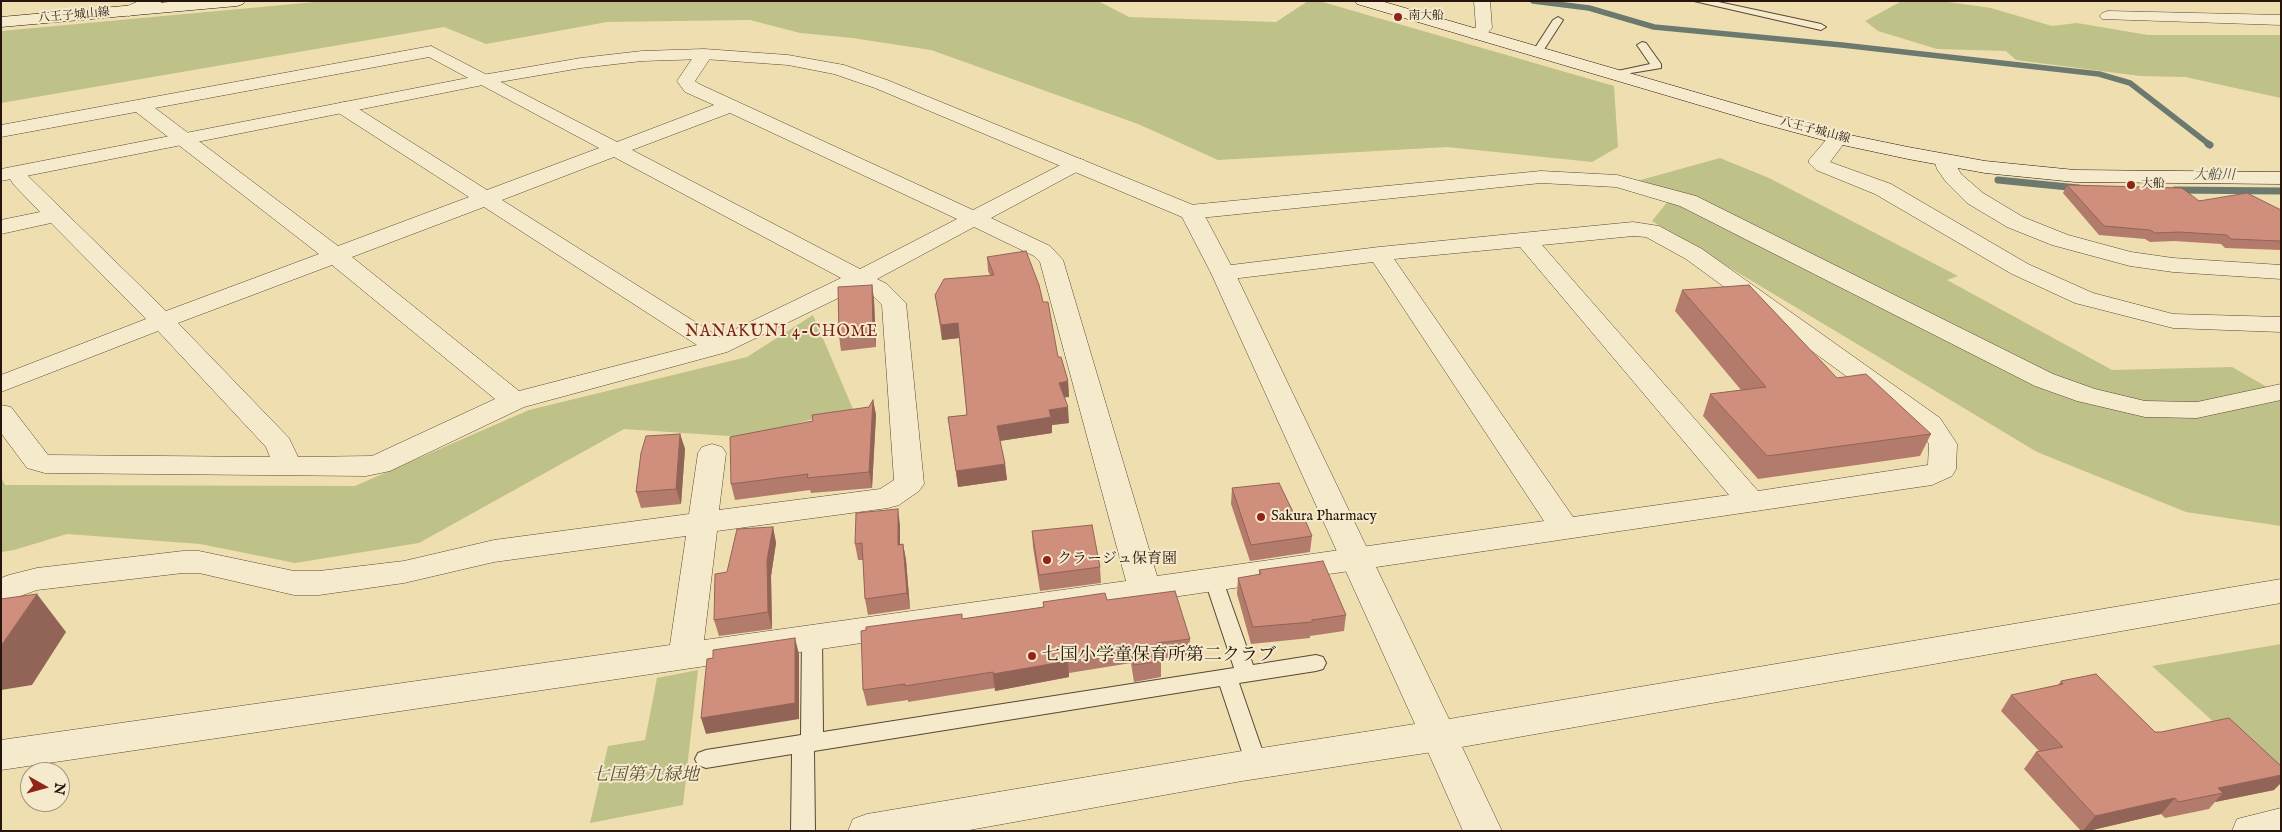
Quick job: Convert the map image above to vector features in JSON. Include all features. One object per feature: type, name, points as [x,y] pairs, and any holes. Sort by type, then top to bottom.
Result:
[{"type":"street","points":[[129,11],[154,1]]},
{"type":"street","name":"八王子城山線","points":[[1,22],[129,11],[195,3],[237,1]]},
{"type":"street","name":"八王子城山線","points":[[1363,1],[1838,138],[1944,160],[1992,168],[2075,176],[2281,178]]},
{"type":"street","points":[[1477,34],[1484,28],[1482,1]]},
{"type":"street","points":[[2205,1],[2232,19]]},
{"type":"street","points":[[2108,16],[2281,20]]},
{"type":"street","points":[[1,131],[431,51],[488,79],[615,149],[879,289],[894,303],[909,484],[888,498],[494,550],[404,572],[319,583],[294,583],[199,562],[183,562],[37,579],[20,583],[1,591]]},
{"type":"street","points":[[704,54],[686,81],[692,88],[1042,251],[1051,260],[1144,588]]},
{"type":"street","points":[[8,174],[488,79],[601,61],[642,56],[704,54],[788,60],[854,74],[881,84],[1190,212],[1542,177],[1616,181],[1688,201],[2044,380],[2065,388],[2145,409],[2171,410],[2197,410],[2281,392]]},
{"type":"street","points":[[141,106],[336,256],[514,400]]},
{"type":"street","points":[[1,384],[484,198],[732,106]]},
{"type":"street","points":[[344,108],[718,347]]},
{"type":"street","points":[[1838,138],[1819,160],[1823,166],[1883,189],[2020,269],[2084,298],[2173,321],[2281,325]]},
{"type":"street","points":[[1944,160],[1953,178],[1975,198],[2015,222],[2060,240],[2130,259],[2173,265],[2281,272]]},
{"type":"street","points":[[1,413],[37,462],[44,464],[366,467],[380,464],[514,400],[718,347],[859,279],[1077,164]]},
{"type":"street","points":[[8,174],[21,181],[162,321],[279,444],[288,467]]},
{"type":"street","points":[[1190,212],[1223,273],[1483,831]]},
{"type":"street","points":[[1,227],[56,215]]},
{"type":"street","points":[[1,755],[685,657],[1144,588],[1751,502],[1932,475],[1942,470],[1943,444],[1930,424],[1694,254],[1660,234],[1633,229],[1379,254],[1223,273]]},
{"type":"street","points":[[1526,239],[1751,502]]},
{"type":"street","points":[[1379,254],[1565,529]]},
{"type":"street","points":[[685,657],[712,453]]},
{"type":"street","points":[[867,831],[1256,764],[1439,736],[2281,591]]},
{"type":"street","points":[[2250,831],[2281,824]]},
{"type":"lane","points":[[1699,1],[1821,27]]},
{"type":"lane","points":[[1538,52],[1558,20]]},
{"type":"lane","points":[[1617,74],[1657,66],[1642,45]]},
{"type":"lane","points":[[1214,578],[1256,764]]},
{"type":"lane","points":[[803,831],[812,638]]},
{"type":"lane","points":[[706,759],[1316,663]]},
{"type":"green space","points":[[326,1],[1098,1],[1129,17],[1276,22],[1308,1],[1319,1],[1614,86],[1618,147],[1592,162],[1447,147],[1218,160],[1138,124],[931,50],[852,38],[800,33],[750,20],[607,22],[486,44],[444,27],[1,103],[1,31]]},
{"type":"green space","points":[[1902,1],[1941,1],[1991,8],[2052,26],[2077,23],[2148,35],[2281,35],[2281,98],[2185,77],[2140,76],[2016,60],[2006,51],[1937,49],[1878,31],[1865,21]]},
{"type":"green space","points":[[1720,158],[1769,178],[1958,276],[1947,280],[2112,370],[2232,367],[2281,395],[2281,526],[2186,512],[2037,452],[1652,221],[1669,200],[1637,181]]},
{"type":"green space","points":[[813,315],[853,409],[744,437],[624,429],[419,543],[295,563],[200,544],[67,534],[1,552],[1,477],[5,485],[355,486],[529,410],[747,357]]},
{"type":"green space","points":[[2281,644],[2281,783],[2152,666]]},
{"type":"green space","name":"七国第九緑地","points":[[698,670],[683,805],[590,823],[608,746],[645,740],[657,678]]},
{"type":"building","points":[[2067,185],[2182,188],[2199,201],[2247,193],[2281,210],[2281,241],[2231,239],[2227,235],[2179,232],[2155,233],[2150,230],[2104,226]]},
{"type":"building","points":[[1026,251],[1039,285],[1043,302],[1048,302],[1058,357],[1061,357],[1068,381],[1059,383],[1068,407],[1049,410],[1051,417],[997,426],[1005,464],[956,471],[948,417],[967,415],[958,323],[941,325],[935,295],[944,279],[994,275],[987,257]]},
{"type":"building","points":[[872,285],[873,332],[839,336],[838,287]]},
{"type":"building","points":[[1749,285],[1837,378],[1866,374],[1931,434],[1767,456],[1710,394],[1766,387],[1682,290]]},
{"type":"building","points":[[873,400],[869,472],[807,478],[808,474],[731,484],[730,437],[813,421],[812,415],[869,407]]},
{"type":"building","points":[[680,434],[676,489],[636,492],[641,453],[646,436]]},
{"type":"building","name":"Sakura Pharmacy","points":[[1279,483],[1294,514],[1302,513],[1312,536],[1251,545],[1232,488]]},
{"type":"building","points":[[898,509],[898,545],[903,544],[907,593],[865,599],[862,543],[855,544],[856,513]]},
{"type":"building","points":[[1092,525],[1100,567],[1039,575],[1032,531]]},
{"type":"building","points":[[773,527],[767,560],[768,612],[714,620],[715,574],[727,572],[737,529]]},
{"type":"building","points":[[1323,561],[1346,615],[1312,620],[1312,622],[1253,627],[1238,578],[1261,574],[1259,570]]},
{"type":"building","points":[[1175,591],[1190,639],[1157,643],[1162,661],[1134,665],[1131,647],[1067,656],[1068,661],[993,674],[993,672],[905,686],[905,684],[863,690],[861,631],[866,630],[866,627],[962,614],[962,619],[1044,607],[1043,602],[1105,593],[1107,600]]},
{"type":"building","points":[[37,594],[1,646],[1,599]]},
{"type":"building","points":[[795,638],[795,703],[701,718],[707,659],[713,658],[713,650]]},
{"type":"building","points":[[2096,674],[2155,732],[2229,718],[2281,766],[2281,775],[2218,788],[2223,793],[2178,802],[2175,798],[2095,816],[2036,752],[2063,747],[2011,695],[2063,684],[2061,681]]},
{"type":"waterway","points":[[1533,1],[1589,8],[1654,27],[1842,45],[2099,74],[2130,83],[2210,145],[2208,144]]},
{"type":"waterway","name":"大船川","points":[[1998,180],[2078,188]]},
{"type":"waterway","name":"大船川","points":[[2175,190],[2281,191]]},
{"type":"place","name":"南大船","points":[[1398,17]]},
{"type":"place","name":"大船","points":[[2131,185]]},
{"type":"place","name":"Sakura Pharmacy","points":[[1261,517]]},
{"type":"place","name":"クラージュ保育園","points":[[1047,560]]},
{"type":"place","name":"七国小学童保育所第二クラブ","points":[[1032,656]]},
{"type":"district","name":"NANAKUNI 4-CHOME","points":[[782,333]]}]
